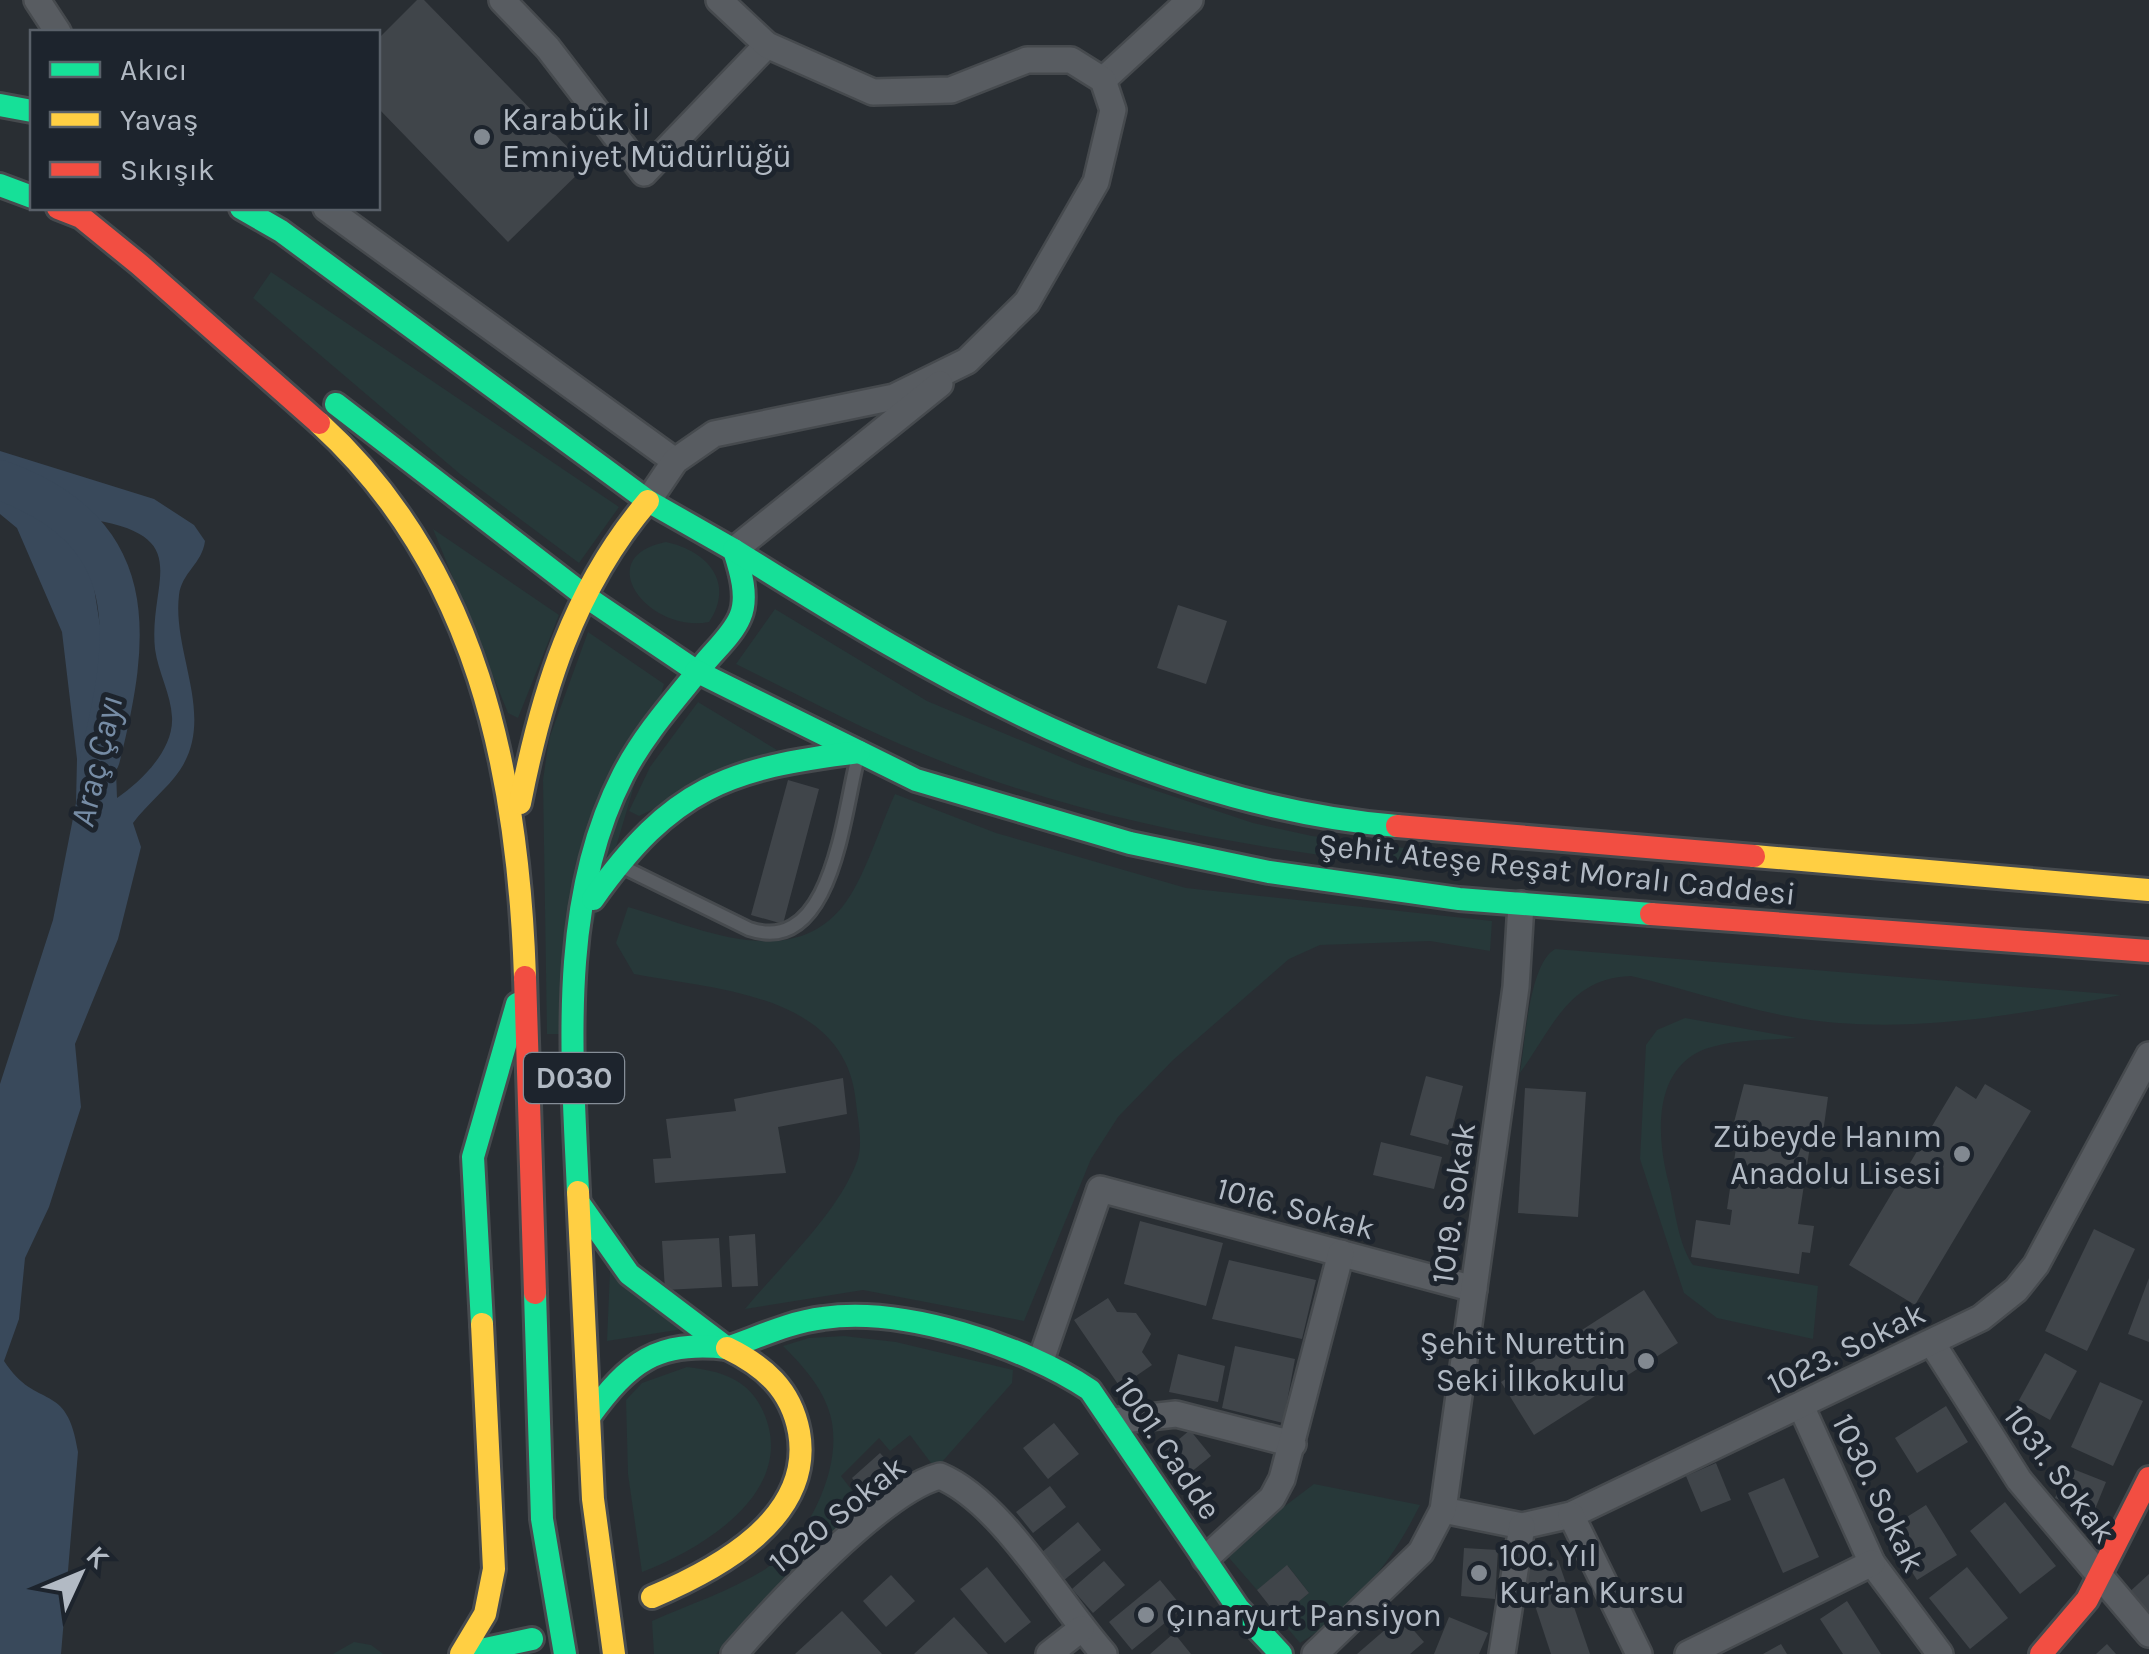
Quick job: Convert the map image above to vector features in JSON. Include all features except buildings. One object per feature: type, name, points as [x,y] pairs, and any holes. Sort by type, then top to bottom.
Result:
[{"type":"main road","points":[[0,106],[30,111]]},
{"type":"main road","points":[[0,184],[30,197]]},
{"type":"main road","name":"D030","points":[[63,210],[81,217],[253,359],[371,474],[442,581],[485,689],[516,823],[527,973],[542,1518],[565,1654]]},
{"type":"main road","points":[[244,210],[297,242],[648,501],[869,635],[1016,716],[1172,780],[1330,820],[2149,890]]},
{"type":"main road","points":[[81,217],[195,287],[284,360]]},
{"type":"main road","name":"Şehit Ateşe Reşat Moralı Caddesi","points":[[313,384],[584,596],[696,671],[916,780],[1130,843],[1269,872],[1522,904],[2149,952]]},
{"type":"main road","points":[[516,823],[537,715],[584,596],[627,523],[648,501]]},
{"type":"main road","name":"D030","points":[[614,1654],[595,1535],[578,1203],[573,1014],[576,926],[585,881],[612,799],[636,751],[741,616],[745,593],[734,550]]},
{"type":"main road","points":[[576,926],[640,835],[696,790],[758,766],[859,752]]},
{"type":"main road","points":[[461,1654],[481,1630],[492,1602],[494,1568],[474,1157],[482,1116],[527,973]]},
{"type":"main road","points":[[578,1203],[629,1274],[727,1348],[767,1370],[784,1387],[800,1429],[800,1468],[791,1492],[776,1512],[732,1558],[689,1583],[652,1597]]},
{"type":"main road","name":"1001. Cadde","points":[[727,1348],[838,1316],[901,1324],[1041,1360],[1090,1390],[1238,1608],[1281,1654]]},
{"type":"main road","points":[[589,1416],[620,1377],[652,1352],[693,1342],[727,1348]]},
{"type":"main road","points":[[2041,1654],[2099,1580],[2149,1478]]},
{"type":"main road","points":[[461,1654],[532,1639],[508,1654]]},
{"type":"street","points":[[502,0],[548,48],[644,173],[768,45]]},
{"type":"street","points":[[719,0],[768,45],[873,92],[952,90],[1027,60],[1070,60],[1103,80],[1113,110],[1096,182],[1027,302],[966,361],[734,550]]},
{"type":"street","points":[[1103,80],[1190,0]]},
{"type":"street","points":[[39,1],[57,30]]},
{"type":"street","points":[[329,210],[675,461]]},
{"type":"street","points":[[648,501],[675,461],[714,434],[894,397],[966,361]]},
{"type":"street","name":"1019. Sokak","points":[[1444,1510],[1516,987],[1522,904]]},
{"type":"street","name":"1023. Sokak","points":[[1444,1510],[1522,1526],[1571,1515],[1981,1318],[2028,1278],[2149,1054]]},
{"type":"street","name":"1016. Sokak","points":[[1041,1360],[1100,1189],[1474,1289]]},
{"type":"street","points":[[1204,1560],[1272,1498],[1293,1444],[1340,1253]]},
{"type":"street","name":"1031. Sokak","points":[[1932,1343],[2019,1480],[2099,1580],[2149,1634]]},
{"type":"street","name":"1030. Sokak","points":[[1801,1406],[1872,1562],[1940,1654]]},
{"type":"street","points":[[1113,1421],[1176,1414],[1293,1444]]},
{"type":"street","name":"1020 Sokak","points":[[734,1654],[814,1568],[912,1489],[940,1476],[961,1485],[994,1512],[1104,1654]]},
{"type":"street","points":[[1315,1654],[1421,1552],[1444,1510]]},
{"type":"street","points":[[1571,1515],[1640,1654]]},
{"type":"street","points":[[1502,1654],[1522,1526]]},
{"type":"street","points":[[1688,1654],[1872,1562]]},
{"type":"street","points":[[1049,1654],[1081,1629]]},
{"type":"lane","points":[[616,864],[749,929],[765,934],[795,927],[821,902],[859,752]]},
{"type":"shaded area","points":[[271,272],[619,507],[579,563],[460,474],[253,298]]},
{"type":"shaded area","points":[[433,529],[559,615],[518,718],[508,713]]},
{"type":"shaded area","points":[[666,542],[694,553],[713,571],[719,594],[709,622],[687,623],[666,617],[636,592],[630,577],[632,563],[643,550]]},
{"type":"shaded area","points":[[775,609],[927,701],[1082,766],[1253,823],[1312,836],[1420,850],[1422,867],[1230,841],[1104,814],[921,753],[736,664]]},
{"type":"shaded area","points":[[588,632],[664,684],[561,1034],[547,1034],[543,780],[549,739]]},
{"type":"shaded area","points":[[698,702],[777,750],[639,816],[629,811],[650,767]]},
{"type":"shaded area","points":[[895,794],[996,833],[1186,888],[1492,921],[1490,951],[1430,941],[1320,945],[1289,959],[1173,1060],[1118,1117],[1091,1159],[1024,1321],[863,1290],[745,1309],[821,1222],[856,1164],[860,1134],[847,1067],[829,1039],[804,1019],[739,993],[634,974],[616,943],[628,907],[740,939],[796,938],[821,926],[851,895]]},
{"type":"shaded area","points":[[1555,949],[2121,995],[1996,1016],[1870,1025],[1786,1016],[1631,976],[1610,979],[1577,995],[1520,1073],[1534,987],[1546,957]]},
{"type":"shaded area","points":[[1685,1018],[1797,1038],[1727,1043],[1687,1059],[1667,1089],[1662,1108],[1662,1147],[1678,1226],[1693,1265],[1818,1286],[1813,1339],[1717,1318],[1684,1293],[1640,1159],[1646,1045],[1657,1030]]},
{"type":"shaded area","points":[[610,1271],[683,1329],[607,1341]]},
{"type":"shaded area","points":[[844,1336],[896,1342],[1013,1370],[1012,1383],[941,1463],[931,1463],[910,1435],[890,1451],[879,1438],[841,1476],[866,1509],[775,1591],[716,1654],[654,1654],[652,1621],[764,1570],[796,1539],[809,1519],[828,1474],[833,1429],[820,1390],[783,1346],[809,1338]]},
{"type":"shaded area","points":[[687,1367],[732,1378],[757,1400],[771,1440],[768,1466],[757,1490],[740,1512],[693,1548],[642,1572],[628,1474],[626,1400],[642,1383]]},
{"type":"shaded area","points":[[1314,1484],[1420,1505],[1370,1583],[1338,1616],[1300,1643],[1279,1618],[1309,1593],[1288,1566],[1257,1590],[1224,1552]]},
{"type":"shaded area","points":[[354,1642],[371,1645],[383,1654],[333,1654]]},
{"type":"water","points":[[0,451],[154,499],[194,525],[205,541],[179,595],[181,639],[194,706],[190,749],[175,777],[133,823],[141,847],[118,939],[75,1044],[81,1107],[49,1207],[25,1258],[19,1319],[4,1361],[16,1377],[66,1414],[78,1452],[61,1654],[0,1654],[0,1084],[53,920],[76,803],[77,759],[62,632],[17,528],[0,514]],"holes":[[[94,520],[146,538],[156,551],[160,566],[155,649],[172,717],[162,752],[146,773],[117,798],[114,714],[92,575]]]},
{"type":"waterway","name":"Araç Çayı","points":[[0,480],[47,502],[80,528],[103,558],[115,592],[120,629],[118,670],[100,758]]},
{"type":"traffic: fast","points":[[0,105],[30,111]]},
{"type":"traffic: fast","points":[[0,185],[30,196]]},
{"type":"traffic: fast","points":[[244,210],[281,231],[648,501],[734,550],[744,592],[740,617],[631,760],[602,823],[588,874],[579,926],[572,1033],[578,1192]]},
{"type":"traffic: fast","points":[[336,404],[585,596],[696,671]]},
{"type":"traffic: fast","points":[[734,550],[889,645],[1050,729],[1218,792],[1306,813],[1397,826]]},
{"type":"traffic: fast","points":[[696,671],[916,780],[1130,843],[1269,872],[1459,899],[1651,914]]},
{"type":"traffic: fast","points":[[593,899],[649,831],[706,790],[773,766],[859,752]]},
{"type":"traffic: fast","points":[[482,1324],[473,1157],[517,1004]]},
{"type":"traffic: fast","points":[[579,1203],[629,1274],[727,1348]]},
{"type":"traffic: fast","points":[[535,1293],[542,1519],[565,1654]]},
{"type":"traffic: fast","points":[[727,1348],[811,1320],[889,1318],[962,1333],[1032,1358],[1063,1374],[1090,1390],[1238,1608],[1281,1654]]},
{"type":"traffic: fast","points":[[589,1417],[618,1382],[647,1359],[682,1348],[727,1348]]},
{"type":"traffic: fast","points":[[462,1654],[532,1639]]},
{"type":"traffic: slow","points":[[319,423],[373,480],[417,541],[452,608],[479,677],[512,824],[525,977]]},
{"type":"traffic: slow","points":[[520,803],[539,721],[564,643],[599,570],[648,501]]},
{"type":"traffic: slow","points":[[1754,856],[2149,890]]},
{"type":"traffic: slow","points":[[578,1192],[593,1499],[614,1654]]},
{"type":"traffic: slow","points":[[461,1654],[485,1614],[494,1569],[482,1324]]},
{"type":"traffic: slow","points":[[652,1597],[705,1572],[756,1536],[792,1490],[800,1463],[799,1432],[790,1403],[764,1371],[727,1348]]},
{"type":"traffic: jam","points":[[63,210],[81,217],[140,265],[319,423]]},
{"type":"traffic: jam","points":[[1397,826],[1754,856]]},
{"type":"traffic: jam","points":[[1651,914],[2149,951]]},
{"type":"traffic: jam","points":[[525,977],[535,1293]]},
{"type":"traffic: jam","points":[[2041,1654],[2087,1600],[2149,1478]]},
{"type":"place","name":"Karabük İl Emniyet Müdürlüğü","points":[[482,137]]},
{"type":"place","name":"Zübeyde Hanım Anadolu Lisesi","points":[[1962,1154]]},
{"type":"place","name":"Şehit Nurettin Seki İlkokulu","points":[[1646,1361]]},
{"type":"place","name":"100. Yıl Kur'an Kursu","points":[[1479,1573]]},
{"type":"place","name":"Çınaryurt Pansiyon","points":[[1146,1615]]}]
